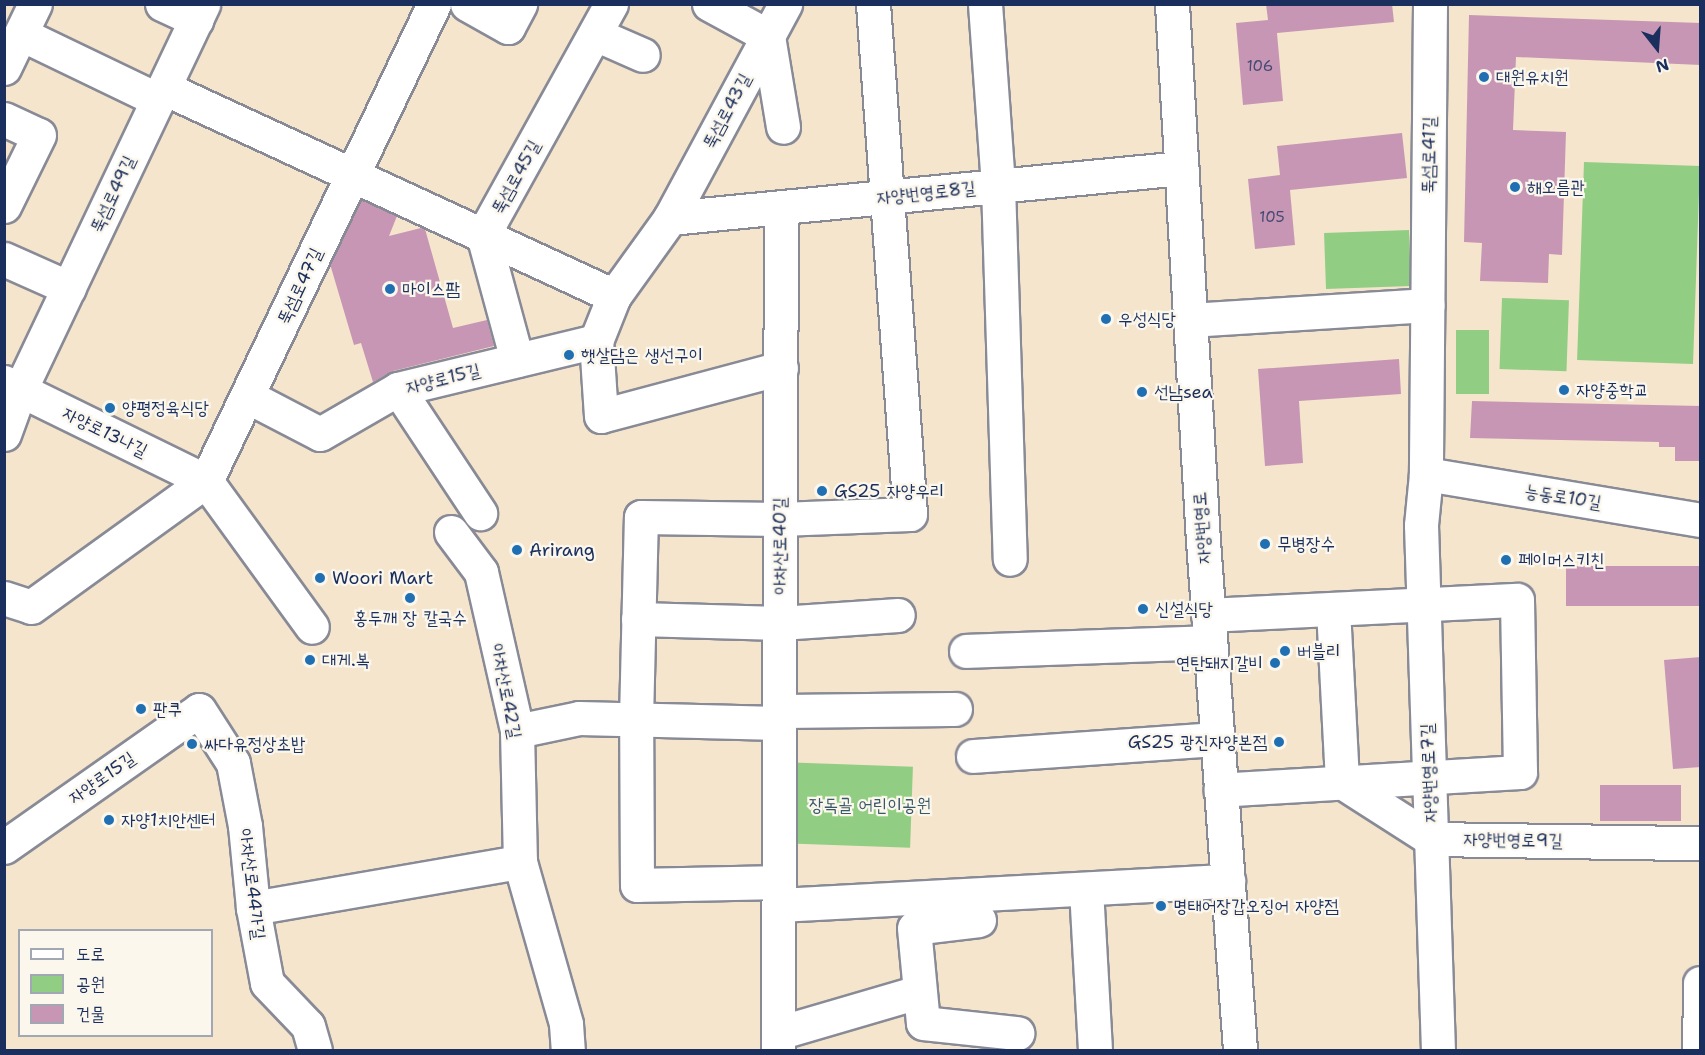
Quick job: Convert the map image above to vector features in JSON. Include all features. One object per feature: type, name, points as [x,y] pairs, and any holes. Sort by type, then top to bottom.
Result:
[{"type":"street","points":[[4,68],[35,4]]},
{"type":"street","name":"뚝섬로49길","points":[[4,434],[12,386],[69,288],[199,12],[162,4]]},
{"type":"street","name":"뚝섬로47길","points":[[206,481],[434,4]]},
{"type":"street","points":[[467,4],[508,27],[520,4]]},
{"type":"street","name":"뚝섬로45길","points":[[517,360],[483,236],[611,4]]},
{"type":"street","points":[[709,4],[768,36],[783,127]]},
{"type":"street","name":"뚝섬로43길","points":[[670,218],[785,4]]},
{"type":"street","points":[[873,4],[910,514],[780,519],[641,518],[636,719],[637,885],[779,894],[1086,889],[1228,881]]},
{"type":"street","points":[[985,4],[998,185],[1010,559]]},
{"type":"street","name":"자양번영로","points":[[1172,4],[1209,629],[1240,1050]]},
{"type":"street","name":"뚝섬로41길","points":[[1426,474],[1430,4]]},
{"type":"street","points":[[21,34],[352,175],[614,296]]},
{"type":"street","points":[[595,34],[643,55]]},
{"type":"street","points":[[4,119],[39,135],[4,206]]},
{"type":"street","name":"자양번영로8길","points":[[670,218],[1182,168]]},
{"type":"street","name":"아차산로40길","points":[[781,207],[777,1046],[918,992]]},
{"type":"street","points":[[670,218],[614,296],[596,341],[601,416],[780,368]]},
{"type":"street","points":[[4,259],[69,288]]},
{"type":"street","points":[[1190,320],[1428,305]]},
{"type":"street","name":"자양로15길","points":[[480,513],[398,389],[596,341]]},
{"type":"street","name":"자양로13나길","points":[[12,386],[206,481],[312,627]]},
{"type":"street","points":[[247,396],[320,434],[398,389]]},
{"type":"street","name":"능동로10길","points":[[1426,474],[1701,520]]},
{"type":"street","name":"자양번영로7길","points":[[1426,474],[1421,525],[1438,1050]]},
{"type":"street","points":[[18,602],[206,481]]},
{"type":"street","name":"아차산로42길","points":[[451,532],[481,572],[517,731],[520,862],[566,1024],[568,1050]]},
{"type":"street","points":[[966,651],[1209,629],[1333,609],[1517,600],[1520,772],[1221,790]]},
{"type":"street","points":[[1333,609],[1342,782]]},
{"type":"street","points":[[638,619],[780,623],[898,615]]},
{"type":"street","points":[[517,731],[579,718],[779,717],[955,709]]},
{"type":"street","name":"자양로15길","points":[[4,847],[200,710]]},
{"type":"street","name":"아차산로44가길","points":[[200,710],[233,763],[245,826],[253,909],[267,983],[308,1026],[315,1050]]},
{"type":"street","points":[[973,756],[1217,739]]},
{"type":"street","points":[[1342,782],[1431,839]]},
{"type":"street","name":"자양번영로9길","points":[[1431,839],[1701,843]]},
{"type":"street","points":[[253,909],[520,862]]},
{"type":"street","points":[[1086,889],[1095,1050]]},
{"type":"street","points":[[979,920],[914,928],[918,992],[923,1023],[1017,1033]]},
{"type":"street","points":[[1699,1050],[1701,983]]},
{"type":"green space","points":[[1584,162],[1700,166],[1693,364],[1577,360]]},
{"type":"green space","points":[[1409,230],[1411,286],[1326,289],[1324,233]]},
{"type":"green space","points":[[1502,298],[1569,300],[1566,371],[1500,369]]},
{"type":"green space","points":[[1456,330],[1489,330],[1489,394],[1456,394]]},
{"type":"green space","name":"장독골 어린이공원","points":[[779,762],[913,767],[910,848],[776,843]]},
{"type":"building","points":[[1266,4],[1392,4],[1394,22],[1277,33],[1283,101],[1243,105],[1236,23],[1268,20]]},
{"type":"building","points":[[1469,15],[1701,23],[1701,65],[1516,57],[1513,130],[1566,132],[1562,255],[1549,254],[1548,283],[1480,281],[1482,243],[1464,242]]},
{"type":"building","points":[[1402,133],[1407,178],[1290,190],[1295,245],[1255,249],[1248,179],[1280,175],[1277,146]]},
{"type":"building","name":"마이스팜","points":[[361,200],[397,216],[389,236],[425,229],[453,328],[487,320],[494,346],[393,371],[373,382],[361,343],[354,345],[330,264]]},
{"type":"building","points":[[1399,359],[1401,394],[1299,401],[1303,463],[1265,466],[1258,369]]},
{"type":"building","points":[[1472,401],[1701,406],[1701,461],[1675,461],[1675,447],[1659,447],[1659,442],[1470,438]]},
{"type":"building","points":[[1566,566],[1700,566],[1700,606],[1566,606]]},
{"type":"building","points":[[1701,657],[1701,767],[1673,769],[1664,660]]},
{"type":"building","points":[[1600,785],[1681,785],[1681,821],[1600,821]]},
{"type":"place","name":"대원유치원","points":[[1484,77]]},
{"type":"place","name":"해오름관","points":[[1515,187]]},
{"type":"place","name":"마이스팜","points":[[390,289]]},
{"type":"place","name":"우성식당","points":[[1106,319]]},
{"type":"place","name":"햇살담은 생선구이","points":[[569,355]]},
{"type":"place","name":"자양중학교","points":[[1564,390]]},
{"type":"place","name":"선남sea","points":[[1142,392]]},
{"type":"place","name":"양평정육식당","points":[[110,408]]},
{"type":"place","name":"GS25 자양우리","points":[[822,491]]},
{"type":"place","name":"무병장수","points":[[1265,544]]},
{"type":"place","name":"Arirang","points":[[517,550]]},
{"type":"place","name":"페이머스키친","points":[[1506,560]]},
{"type":"place","name":"Woori Mart","points":[[320,578]]},
{"type":"place","name":"홍두깨 장 칼국수","points":[[410,598]]},
{"type":"place","name":"신설식당","points":[[1143,609]]},
{"type":"place","name":"버블리","points":[[1285,651]]},
{"type":"place","name":"대게.복","points":[[310,660]]},
{"type":"place","name":"연탄돼지갈비","points":[[1275,663]]},
{"type":"place","name":"판쿠","points":[[141,709]]},
{"type":"place","name":"GS25 광진자양본점","points":[[1279,742]]},
{"type":"place","name":"싸다유정상초밥","points":[[192,744]]},
{"type":"place","name":"자양1치안센터","points":[[109,820]]},
{"type":"place","name":"명태어장갑오징어 자양점","points":[[1161,906]]}]
